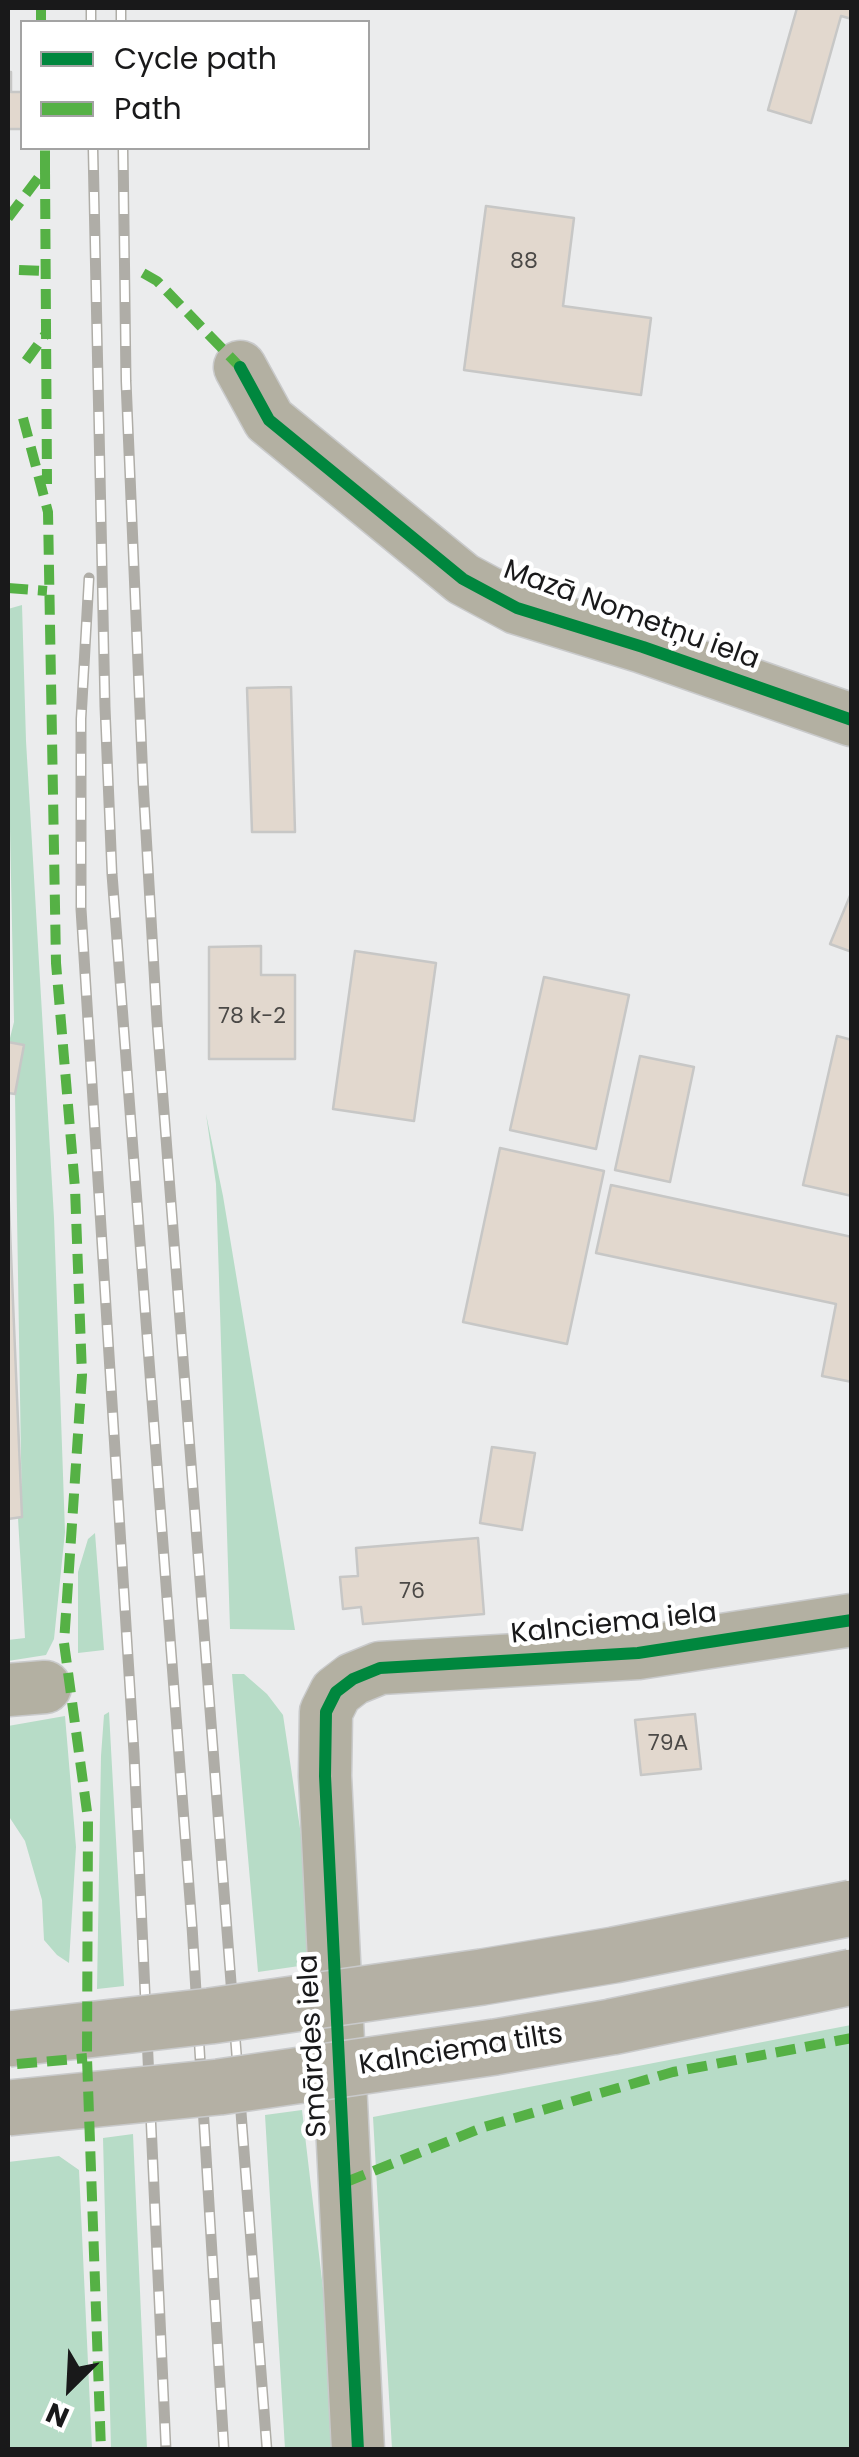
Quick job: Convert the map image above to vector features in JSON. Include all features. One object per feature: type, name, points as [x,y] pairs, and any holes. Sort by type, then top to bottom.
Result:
[{"type":"main road","points":[[8,2038],[210,2016],[482,1977],[614,1956],[852,1908]]},
{"type":"main road","name":"Kalnciema tilts","points":[[8,2108],[219,2087],[495,2047],[852,1977]]},
{"type":"street","name":"Mazā Nometņu iela","points":[[240,367],[269,420],[463,579],[517,608],[852,720]]},
{"type":"street","name":"Kalnciema iela","points":[[380,1668],[638,1653],[852,1620]]},
{"type":"street","name":"Smārdes iela","points":[[358,2450],[325,1776],[326,1712],[336,1692],[352,1679],[380,1668]]},
{"type":"green space","points":[[22,605],[26,741],[54,1218],[65,1532],[54,1639],[46,1655],[8,1661],[8,1640],[25,1638],[18,1518],[22,1517],[15,1094],[24,1046],[9,1042],[14,1022],[8,732],[8,609]]},
{"type":"green space","points":[[206,1114],[295,1630],[230,1629],[216,1184]]},
{"type":"green space","points":[[95,1533],[104,1650],[78,1653],[78,1572],[88,1539]]},
{"type":"green space","points":[[232,1674],[244,1674],[283,1715],[301,1835],[313,1964],[258,1972]]},
{"type":"green space","points":[[109,1712],[124,1986],[97,1989],[101,1756],[104,1715]]},
{"type":"green space","points":[[65,1716],[76,1847],[69,1963],[44,1940],[42,1900],[25,1841],[8,1815],[8,1726]]},
{"type":"green space","points":[[851,2025],[851,2449],[392,2449],[373,2117]]},
{"type":"green space","points":[[302,2110],[326,2314],[332,2449],[285,2449],[265,2115]]},
{"type":"green space","points":[[133,2134],[147,2449],[111,2449],[103,2138]]},
{"type":"green space","points":[[59,2156],[79,2170],[92,2449],[8,2449],[8,2162]]},
{"type":"building","points":[[797,8],[852,8],[852,19],[841,16],[811,123],[768,110]]},
{"type":"building","points":[[11,72],[11,92],[20,92],[20,129],[8,129]]},
{"type":"building","points":[[486,206],[574,218],[563,306],[651,318],[641,395],[464,370]]},
{"type":"building","points":[[291,687],[295,832],[252,832],[247,688]]},
{"type":"building","points":[[852,891],[852,952],[830,944]]},
{"type":"building","points":[[261,946],[261,975],[295,975],[295,1059],[209,1059],[209,947]]},
{"type":"building","points":[[355,951],[436,963],[414,1121],[333,1109]]},
{"type":"building","points":[[544,977],[629,995],[596,1149],[510,1130]]},
{"type":"building","points":[[837,1036],[852,1040],[852,1196],[803,1185]]},
{"type":"building","points":[[8,1042],[24,1045],[15,1094],[8,1093]]},
{"type":"building","points":[[640,1056],[694,1067],[670,1182],[615,1170]]},
{"type":"building","points":[[500,1148],[604,1171],[567,1344],[463,1322]]},
{"type":"building","points":[[8,1182],[22,1517],[8,1519]]},
{"type":"building","points":[[611,1185],[852,1237],[852,1382],[822,1376],[836,1304],[596,1253]]},
{"type":"building","points":[[492,1447],[535,1453],[522,1530],[480,1523]]},
{"type":"building","points":[[478,1538],[484,1614],[363,1624],[361,1607],[343,1609],[340,1577],[358,1576],[356,1548]]},
{"type":"building","points":[[695,1714],[701,1769],[641,1775],[635,1720]]},
{"type":"railway","points":[[91,8],[91,20]]},
{"type":"railway","points":[[121,8],[121,20]]},
{"type":"railway","points":[[93,150],[112,874],[192,1926],[224,2450]]},
{"type":"railway","points":[[123,150],[126,381],[157,1021],[267,2450]]},
{"type":"railway","points":[[89,578],[81,719],[81,909],[134,1753],[166,2450]]},
{"type":"marked path","points":[[41,8],[41,20]]},
{"type":"marked path","points":[[8,218],[45,169],[45,150]]},
{"type":"marked path","points":[[45,169],[47,484]]},
{"type":"marked path","points":[[19,270],[45,271]]},
{"type":"marked path","points":[[143,273],[157,281],[240,367]]},
{"type":"marked path","points":[[26,361],[45,335]]},
{"type":"marked path","points":[[23,418],[48,512],[56,963],[75,1188],[82,1375],[64,1643],[88,1819],[87,2058],[101,2450]]},
{"type":"marked path","points":[[8,588],[47,591]]},
{"type":"marked path","points":[[346,2182],[484,2127],[673,2072],[852,2038]]},
{"type":"marked path","points":[[17,2064],[87,2058]]},
{"type":"cycle path","points":[[240,367],[269,420],[463,579],[517,608],[852,720]]},
{"type":"cycle path","points":[[358,2450],[325,1776],[326,1712],[336,1692],[353,1679],[380,1668],[638,1653],[852,1620]]}]
